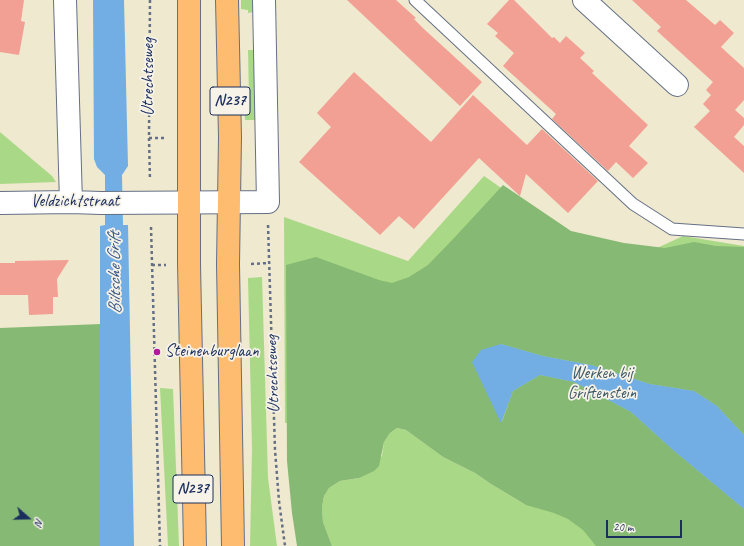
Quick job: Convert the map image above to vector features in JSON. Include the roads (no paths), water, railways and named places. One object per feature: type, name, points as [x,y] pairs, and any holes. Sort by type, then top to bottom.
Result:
[{"type":"main road","name":"N237","points":[[189,0],[189,264],[195,546]]},
{"type":"main road","name":"N237","points":[[227,0],[230,137],[228,264],[233,546]]},
{"type":"street","points":[[65,0],[71,202]]},
{"type":"street","points":[[190,202],[268,202],[264,0]]},
{"type":"street","points":[[584,0],[677,85]]},
{"type":"street","name":"Veldzichtstraat","points":[[0,203],[190,202]]},
{"type":"lane","points":[[415,0],[633,204],[672,229],[744,234]]},
{"type":"water","name":"Biltsche Grift","points":[[93,0],[124,0],[128,166],[122,175],[123,225],[128,225],[134,546],[100,546],[100,226],[105,225],[105,175],[97,167],[94,159]]},
{"type":"water","points":[[501,344],[543,356],[591,365],[650,384],[694,391],[717,406],[744,435],[744,509],[673,450],[631,412],[574,382],[540,375],[513,391],[501,423],[472,362],[481,350]]},
{"type":"place","name":"Steinenburglaan","points":[[157,352]]},
{"type":"park label","name":"Werken bij Griftenstein","points":[[602,384]]}]
